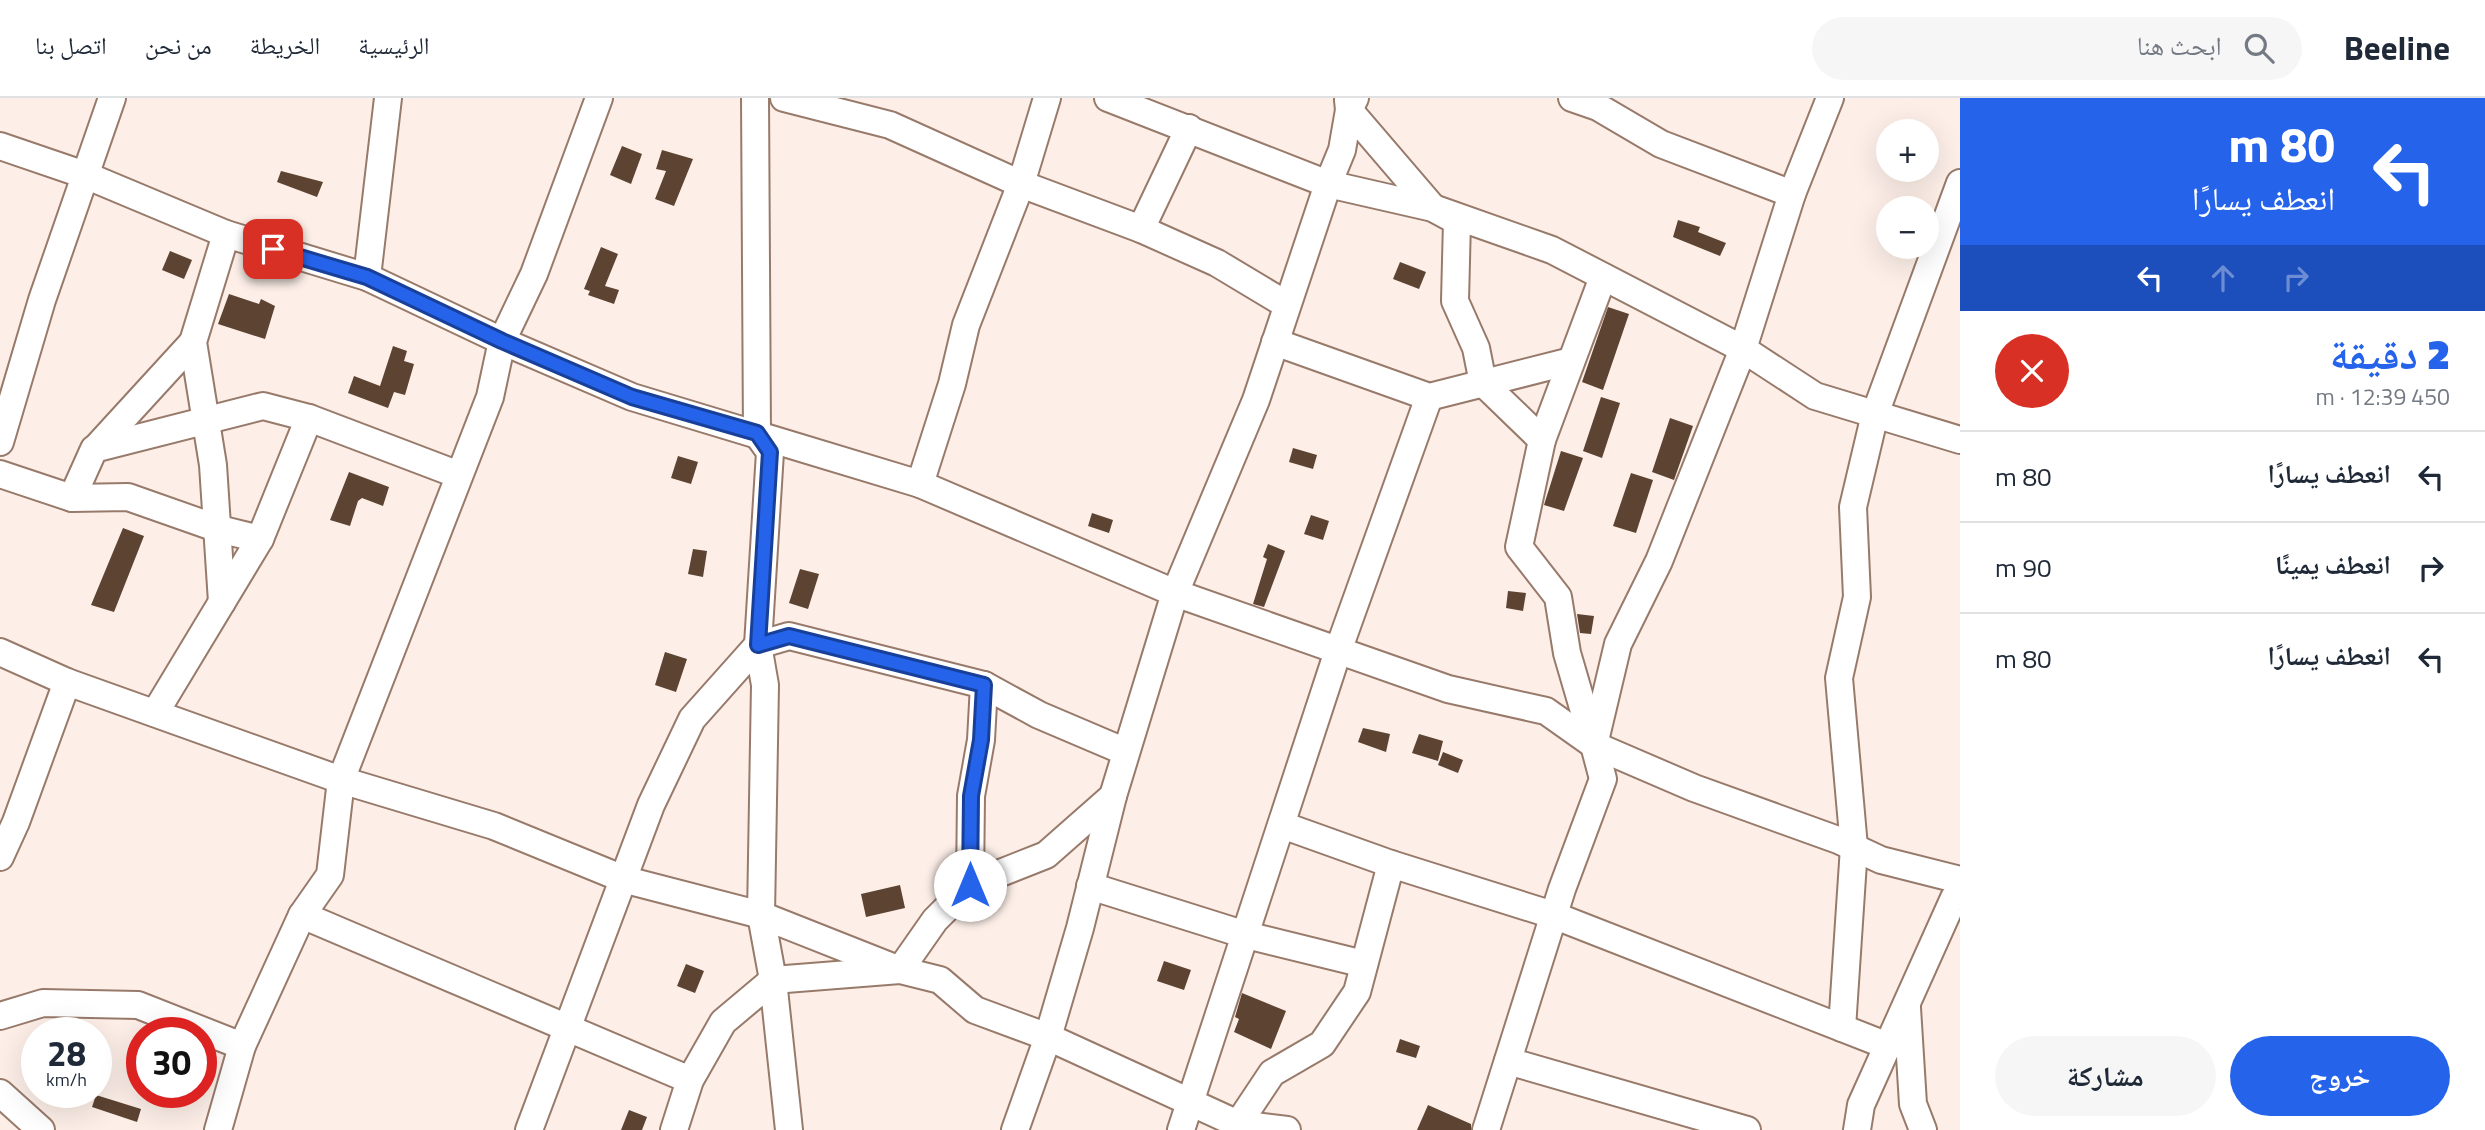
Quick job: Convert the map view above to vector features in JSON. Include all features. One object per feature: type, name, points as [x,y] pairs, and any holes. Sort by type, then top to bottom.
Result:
[{"type":"street","points":[[0,442],[42,300],[112,98]]},
{"type":"street","points":[[367,277],[388,98]]},
{"type":"street","points":[[218,1130],[242,1046],[302,915],[330,875],[341,780],[490,397],[502,341],[534,274],[600,98]]},
{"type":"street","points":[[755,98],[757,433],[770,452],[758,645],[765,685],[761,915],[773,980],[789,1130]]},
{"type":"street","points":[[784,98],[890,125],[1021,184],[1141,229],[1217,263],[1287,305]]},
{"type":"street","points":[[920,484],[952,384],[966,325],[1021,184],[1047,98]]},
{"type":"street","points":[[1572,98],[1598,107],[1661,144],[1792,194]]},
{"type":"street","points":[[1594,745],[1618,644],[1659,561],[1743,349],[1792,194],[1830,98]]},
{"type":"street","points":[[1115,99],[1328,184],[1433,208],[1552,250],[1743,349],[1815,396],[1960,440]]},
{"type":"street","points":[[1015,1130],[1048,1037],[1113,796],[1175,593],[1256,400],[1328,184],[1342,150],[1351,102]]},
{"type":"street","points":[[1351,102],[1433,208],[1457,221],[1455,301],[1476,348],[1483,383],[1542,440]]},
{"type":"street","points":[[1141,229],[1189,128]]},
{"type":"street","points":[[0,146],[85,175],[226,234],[367,277],[502,341],[632,397],[920,484],[1175,593],[1448,689],[1546,711],[1594,745],[1694,788],[1854,847],[1881,860],[1960,880]]},
{"type":"street","points":[[1842,1028],[1854,847],[1839,678],[1857,597],[1853,507],[1875,414],[1960,183]]},
{"type":"street","points":[[72,498],[94,449],[193,342],[226,234]]},
{"type":"street","points":[[1486,1130],[1553,915],[1603,779],[1567,653],[1558,597],[1519,547],[1542,440],[1603,277]]},
{"type":"street","points":[[193,342],[208,419],[219,529],[222,602]]},
{"type":"street","points":[[1275,342],[1429,397],[1571,361]]},
{"type":"street","points":[[1181,1130],[1338,650],[1429,397]]},
{"type":"street","points":[[94,449],[263,406],[309,418],[459,475]]},
{"type":"street","points":[[155,713],[260,538],[309,418]]},
{"type":"street","points":[[0,474],[72,498],[128,497],[219,529],[260,538]]},
{"type":"street","points":[[529,1130],[626,880],[651,805],[692,719],[758,645],[789,636],[984,685],[1039,715],[1126,752]]},
{"type":"street","points":[[0,652],[68,682],[341,780],[494,825],[626,880],[761,915],[900,970],[940,980],[975,1010],[1048,1037],[1238,1124],[1272,1129]]},
{"type":"street","points":[[0,857],[16,822],[68,682]]},
{"type":"street","points":[[970,885],[971,796],[981,740],[984,685]]},
{"type":"street","points":[[900,970],[935,920],[970,885],[1046,855],[1113,796]]},
{"type":"street","points":[[1282,825],[1391,864],[1553,915],[1888,1046]]},
{"type":"street","points":[[1238,1124],[1272,1073],[1322,1044],[1357,992],[1391,864]]},
{"type":"street","points":[[1090,886],[1246,935],[1364,964]]},
{"type":"street","points":[[1857,1130],[1861,1105],[1954,898],[1960,896]]},
{"type":"street","points":[[302,915],[690,1080]]},
{"type":"street","points":[[674,1130],[690,1080],[723,1021],[773,980],[900,970]]},
{"type":"street","points":[[0,1016],[43,1003],[138,1006],[242,1046]]},
{"type":"street","points":[[1907,1004],[1913,1104],[1923,1130]]},
{"type":"street","points":[[1508,1061],[1747,1130]]},
{"type":"street","points":[[0,1093],[41,1130]]},
{"type":"building","points":[[622,146],[642,154],[631,184],[610,175]]},
{"type":"building","points":[[662,150],[693,159],[674,206],[655,199],[666,171],[656,169]]},
{"type":"building","points":[[281,171],[323,182],[317,197],[277,182]]},
{"type":"building","points":[[1678,220],[1700,227],[1698,232],[1726,243],[1720,256],[1673,237]]},
{"type":"building","points":[[601,247],[618,254],[605,286],[619,290],[614,304],[588,295],[590,291],[584,289]]},
{"type":"building","points":[[170,251],[192,260],[184,279],[162,270]]},
{"type":"building","points":[[1400,262],[1426,272],[1419,289],[1393,279]]},
{"type":"building","points":[[229,294],[259,304],[261,299],[275,306],[265,339],[218,324]]},
{"type":"building","points":[[1608,307],[1629,314],[1603,390],[1582,382]]},
{"type":"building","points":[[393,346],[407,351],[404,361],[414,364],[405,395],[394,392],[388,408],[348,393],[354,376],[380,386]]},
{"type":"building","points":[[1601,397],[1620,403],[1602,458],[1583,451]]},
{"type":"building","points":[[1670,418],[1693,426],[1674,480],[1652,472]]},
{"type":"building","points":[[1293,448],[1317,455],[1313,469],[1289,462]]},
{"type":"building","points":[[1561,451],[1583,458],[1564,511],[1544,505]]},
{"type":"building","points":[[678,456],[698,462],[691,484],[671,478]]},
{"type":"building","points":[[349,472],[389,487],[383,506],[362,498],[358,501],[350,526],[330,520]]},
{"type":"building","points":[[1631,473],[1653,480],[1636,533],[1613,526]]},
{"type":"building","points":[[1092,513],[1113,520],[1109,533],[1088,526]]},
{"type":"building","points":[[1311,515],[1329,521],[1323,540],[1304,534]]},
{"type":"building","points":[[123,528],[144,536],[114,612],[91,605]]},
{"type":"building","points":[[1268,544],[1285,551],[1264,607],[1253,604],[1267,559],[1263,557]]},
{"type":"building","points":[[693,549],[707,551],[703,577],[688,574]]},
{"type":"building","points":[[800,569],[819,574],[808,609],[789,603]]},
{"type":"building","points":[[1508,591],[1526,593],[1523,611],[1506,608]]},
{"type":"building","points":[[1577,614],[1594,616],[1591,634],[1580,633]]},
{"type":"building","points":[[665,652],[687,659],[676,692],[655,685]]},
{"type":"building","points":[[1363,728],[1390,734],[1386,752],[1358,742]]},
{"type":"building","points":[[1419,734],[1443,741],[1438,761],[1412,753]]},
{"type":"building","points":[[1443,752],[1463,760],[1458,773],[1438,765]]},
{"type":"building","points":[[900,885],[905,908],[866,917],[861,894]]},
{"type":"building","points":[[1164,961],[1191,970],[1184,990],[1157,981]]},
{"type":"building","points":[[686,964],[704,971],[695,993],[677,986]]},
{"type":"building","points":[[1242,993],[1286,1011],[1271,1049],[1234,1032],[1239,1019],[1235,1017]]},
{"type":"building","points":[[1400,1039],[1420,1046],[1416,1058],[1396,1052]]},
{"type":"building","points":[[112,1100],[126,1104],[126,1108],[141,1109],[137,1122],[95,1108],[112,1108]]},
{"type":"building","points":[[1428,1105],[1471,1124],[1471,1130],[1417,1130]]},
{"type":"building","points":[[629,1110],[647,1117],[642,1130],[621,1130]]},
{"type":"route","points":[[273,249],[367,277],[502,341],[632,397],[757,433],[770,452],[758,645],[789,636],[984,685],[981,740],[971,796],[970,885]]}]
